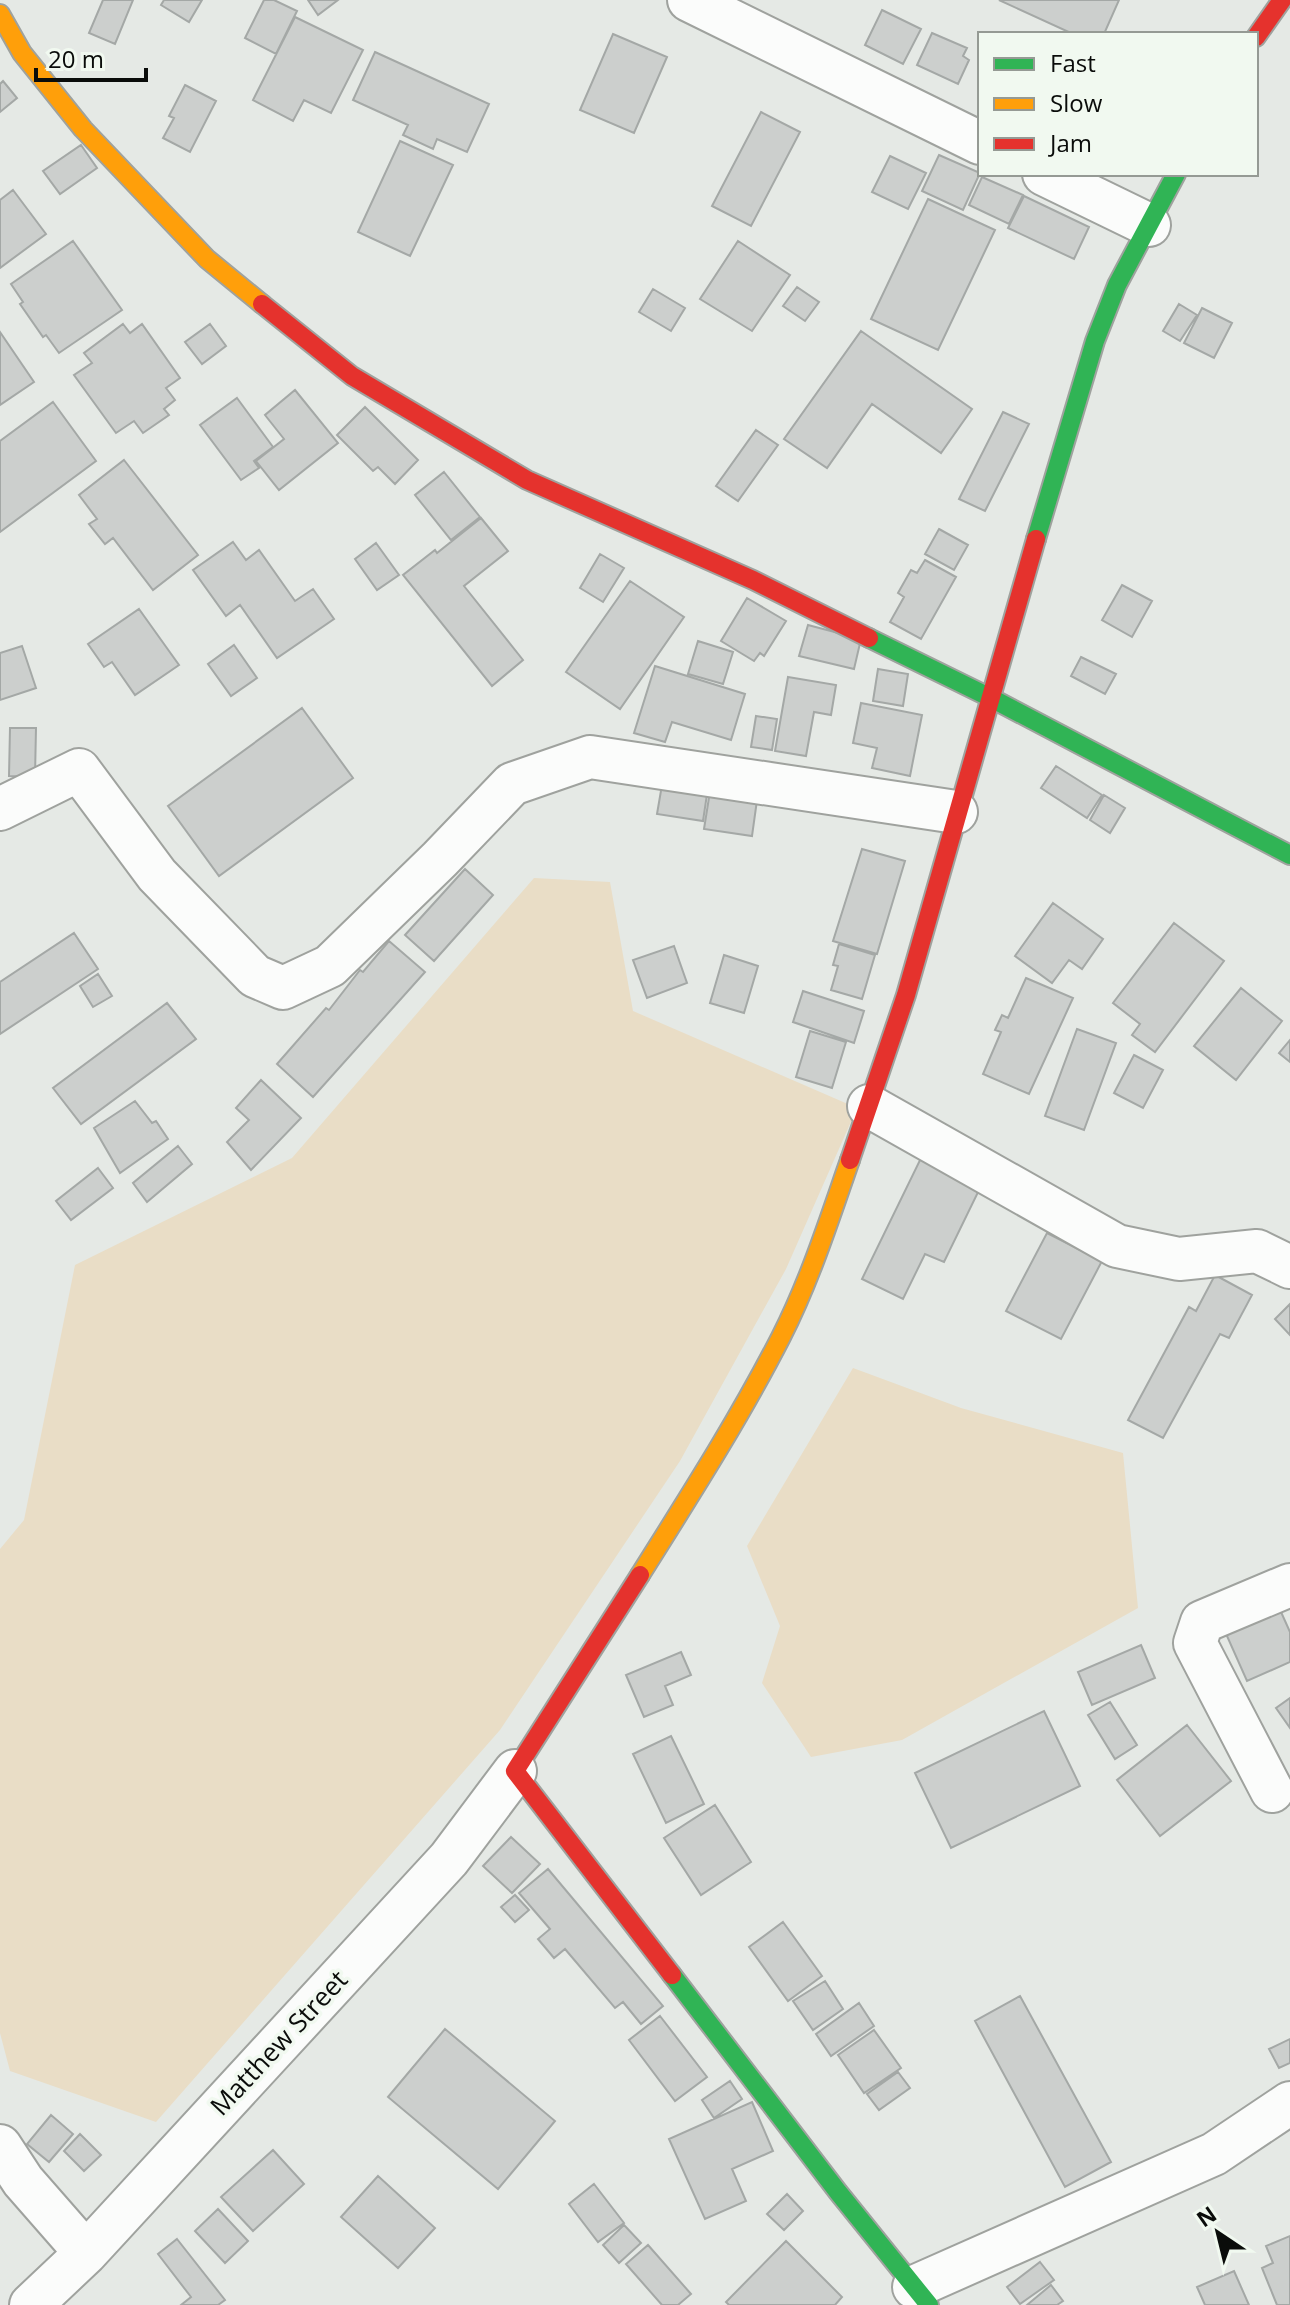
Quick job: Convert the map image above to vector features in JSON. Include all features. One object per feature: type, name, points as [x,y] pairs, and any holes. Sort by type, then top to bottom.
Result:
[{"type":"main road","points":[[1258,34],[1282,0]]},
{"type":"main road","points":[[0,14],[11,59],[83,129],[207,259],[352,376],[527,480],[753,580],[989,697],[1290,855]]},
{"type":"main road","points":[[922,2296],[838,2192],[515,1771],[695,1488],[781,1336],[818,1253],[906,995],[989,697],[1095,341],[1117,285],[1175,176]]},
{"type":"street","points":[[689,0],[978,142]]},
{"type":"street","points":[[1048,176],[1149,225]]},
{"type":"street","points":[[0,809],[79,770],[157,875],[255,976],[283,988],[330,966],[512,784],[590,757],[956,812]]},
{"type":"street","points":[[869,1106],[1117,1246],[1179,1259],[1257,1251],[1290,1267]]},
{"type":"street","points":[[1272,1791],[1195,1643],[1202,1622],[1290,1585]]},
{"type":"street","name":"Matthew Street","points":[[31,2305],[86,2253],[449,1859],[515,1771]]},
{"type":"street","points":[[922,2296],[1214,2154],[1290,2103]]},
{"type":"street","points":[[0,2146],[23,2181],[86,2253]]},
{"type":"shaded area","points":[[534,878],[610,882],[633,1011],[857,1108],[786,1269],[680,1461],[500,1730],[156,2122],[10,2071],[0,2033],[0,1549],[24,1520],[75,1265],[292,1158]]},
{"type":"shaded area","points":[[853,1368],[961,1408],[1123,1453],[1138,1608],[902,1740],[811,1757],[762,1683],[780,1626],[747,1546]]},
{"type":"building","points":[[103,0],[133,0],[115,44],[89,33]]},
{"type":"building","points":[[164,0],[202,0],[189,22],[161,5]]},
{"type":"building","points":[[264,0],[274,0],[297,11],[276,54],[245,38]]},
{"type":"building","points":[[308,0],[338,0],[318,15]]},
{"type":"building","points":[[999,0],[1119,0],[1105,32],[1069,32]]},
{"type":"building","points":[[882,10],[921,29],[903,64],[865,45]]},
{"type":"building","points":[[295,17],[363,50],[331,113],[304,100],[293,121],[253,100]]},
{"type":"building","points":[[932,33],[967,48],[963,56],[969,60],[958,84],[917,65]]},
{"type":"building","points":[[613,34],[667,57],[634,133],[580,110]]},
{"type":"building","points":[[375,52],[489,104],[467,152],[437,139],[433,149],[403,135],[408,125],[353,100]]},
{"type":"building","points":[[3,81],[17,98],[0,112],[0,84]]},
{"type":"building","points":[[185,85],[216,101],[190,152],[163,138],[174,118],[169,116]]},
{"type":"building","points":[[761,112],[800,132],[751,226],[712,206]]},
{"type":"building","points":[[400,141],[453,165],[410,256],[358,232]]},
{"type":"building","points":[[81,145],[97,168],[60,194],[43,171]]},
{"type":"building","points":[[939,155],[978,172],[963,210],[922,191]]},
{"type":"building","points":[[890,156],[926,173],[908,209],[872,192]]},
{"type":"building","points":[[982,177],[1023,195],[1009,224],[969,205]]},
{"type":"building","points":[[13,190],[46,234],[0,268],[0,200]]},
{"type":"building","points":[[1024,196],[1089,227],[1074,259],[1008,228]]},
{"type":"building","points":[[928,199],[995,230],[938,350],[871,319]]},
{"type":"building","points":[[73,241],[122,310],[59,353],[46,335],[43,337],[20,304],[23,302],[11,284]]},
{"type":"building","points":[[738,241],[790,275],[752,331],[700,299]]},
{"type":"building","points":[[797,287],[819,302],[805,321],[783,306]]},
{"type":"building","points":[[653,289],[685,308],[671,331],[639,312]]},
{"type":"building","points":[[1179,304],[1197,315],[1180,341],[1163,331]]},
{"type":"building","points":[[1202,308],[1232,323],[1214,358],[1184,343]]},
{"type":"building","points":[[123,324],[130,333],[142,324],[180,378],[166,388],[175,400],[164,409],[169,415],[143,433],[134,421],[116,433],[74,375],[92,363],[84,353]]},
{"type":"building","points":[[210,324],[226,346],[202,364],[185,342]]},
{"type":"building","points":[[861,331],[972,409],[941,453],[872,404],[827,468],[784,439]]},
{"type":"building","points":[[0,332],[34,382],[0,405]]},
{"type":"building","points":[[295,390],[338,443],[279,490],[256,461],[284,439],[265,415]]},
{"type":"building","points":[[237,398],[273,447],[254,461],[259,468],[241,480],[200,425]]},
{"type":"building","points":[[53,402],[96,461],[0,532],[0,441]]},
{"type":"building","points":[[365,407],[418,460],[395,484],[378,467],[373,471],[337,435]]},
{"type":"building","points":[[1003,412],[1029,424],[985,511],[959,499]]},
{"type":"building","points":[[756,430],[778,445],[738,501],[716,486]]},
{"type":"building","points":[[124,460],[198,555],[153,590],[113,538],[105,544],[89,524],[97,519],[79,495]]},
{"type":"building","points":[[444,472],[480,517],[451,540],[415,495]]},
{"type":"building","points":[[481,518],[508,551],[464,586],[523,660],[492,686],[403,575]]},
{"type":"building","points":[[939,529],[968,545],[954,570],[925,554]]},
{"type":"building","points":[[233,542],[246,560],[259,550],[295,601],[313,589],[334,619],[277,658],[240,605],[226,616],[193,570]]},
{"type":"building","points":[[376,543],[399,575],[377,590],[355,559]]},
{"type":"building","points":[[600,554],[624,568],[603,602],[580,588]]},
{"type":"building","points":[[925,560],[956,577],[921,639],[890,622],[904,597],[898,593],[911,570],[917,573]]},
{"type":"building","points":[[630,581],[684,617],[620,709],[566,672]]},
{"type":"building","points":[[1122,585],[1152,601],[1132,637],[1102,620]]},
{"type":"building","points":[[747,598],[786,621],[764,656],[760,653],[754,661],[721,641]]},
{"type":"building","points":[[139,609],[179,665],[135,695],[112,662],[104,667],[88,644]]},
{"type":"building","points":[[808,625],[861,639],[854,669],[799,656]]},
{"type":"building","points":[[698,641],[733,652],[723,684],[688,674]]},
{"type":"building","points":[[234,645],[257,678],[231,696],[208,664]]},
{"type":"building","points":[[22,646],[36,688],[0,700],[0,653]]},
{"type":"building","points":[[1081,657],[1116,674],[1105,694],[1071,676]]},
{"type":"building","points":[[655,666],[745,694],[731,740],[672,722],[665,742],[634,733]]},
{"type":"building","points":[[878,669],[908,674],[903,706],[873,701]]},
{"type":"building","points":[[788,677],[836,685],[831,715],[814,712],[806,756],[775,751]]},
{"type":"building","points":[[861,703],[922,715],[910,776],[872,768],[877,748],[853,743]]},
{"type":"building","points":[[302,708],[353,778],[219,876],[168,806]]},
{"type":"building","points":[[756,716],[777,719],[772,750],[751,747]]},
{"type":"building","points":[[10,728],[36,728],[35,777],[9,776]]},
{"type":"building","points":[[1056,766],[1102,795],[1087,818],[1041,788]]},
{"type":"building","points":[[663,779],[709,781],[703,821],[657,814]]},
{"type":"building","points":[[711,785],[758,793],[752,836],[704,829]]},
{"type":"building","points":[[1104,795],[1125,808],[1110,833],[1090,820]]},
{"type":"building","points":[[862,849],[905,861],[877,954],[833,941]]},
{"type":"building","points":[[465,869],[493,895],[434,961],[405,935]]},
{"type":"building","points":[[1053,903],[1103,939],[1082,969],[1069,960],[1052,983],[1015,956]]},
{"type":"building","points":[[1174,923],[1224,961],[1155,1052],[1132,1035],[1140,1024],[1113,1003]]},
{"type":"building","points":[[74,933],[98,969],[0,1034],[0,982]]},
{"type":"building","points":[[389,941],[425,972],[313,1097],[277,1064]]},
{"type":"building","points":[[839,944],[875,955],[862,999],[831,990],[838,966],[833,965]]},
{"type":"building","points":[[674,946],[687,983],[647,998],[633,960]]},
{"type":"building","points":[[724,955],[758,966],[744,1013],[710,1003]]},
{"type":"building","points":[[98,974],[112,996],[93,1007],[80,986]]},
{"type":"building","points":[[1026,978],[1073,998],[1029,1094],[983,1074],[1001,1032],[995,1030],[1002,1015],[1008,1018]]},
{"type":"building","points":[[1241,988],[1282,1021],[1236,1080],[1194,1046]]},
{"type":"building","points":[[803,991],[864,1011],[854,1043],[793,1022]]},
{"type":"building","points":[[167,1003],[196,1039],[81,1124],[53,1088]]},
{"type":"building","points":[[1077,1029],[1116,1043],[1084,1130],[1045,1116]]},
{"type":"building","points":[[810,1031],[846,1042],[832,1088],[796,1077]]},
{"type":"building","points":[[1290,1040],[1290,1062],[1279,1053]]},
{"type":"building","points":[[1134,1055],[1163,1070],[1143,1108],[1114,1093]]},
{"type":"building","points":[[261,1080],[301,1118],[251,1170],[227,1142],[249,1120],[236,1108]]},
{"type":"building","points":[[135,1101],[152,1123],[156,1121],[168,1139],[120,1173],[94,1128]]},
{"type":"building","points":[[178,1146],[192,1164],[147,1202],[133,1183]]},
{"type":"building","points":[[922,1156],[982,1184],[944,1262],[925,1254],[903,1299],[862,1279]]},
{"type":"building","points":[[98,1168],[113,1188],[71,1220],[56,1201]]},
{"type":"building","points":[[1047,1233],[1102,1261],[1061,1339],[1006,1311]]},
{"type":"building","points":[[1215,1275],[1252,1295],[1229,1338],[1220,1334],[1163,1438],[1128,1420],[1189,1307],[1196,1311]]},
{"type":"building","points":[[1290,1304],[1290,1335],[1275,1319]]},
{"type":"building","points":[[1277,1603],[1290,1632],[1290,1662],[1247,1681],[1223,1627]]},
{"type":"building","points":[[1141,1645],[1155,1678],[1092,1705],[1078,1672]]},
{"type":"building","points":[[681,1652],[691,1675],[665,1686],[673,1705],[644,1717],[626,1675]]},
{"type":"building","points":[[1290,1698],[1290,1728],[1276,1708]]},
{"type":"building","points":[[1110,1702],[1137,1745],[1115,1759],[1088,1715]]},
{"type":"building","points":[[1044,1711],[1080,1786],[951,1848],[915,1773]]},
{"type":"building","points":[[1187,1725],[1231,1781],[1160,1836],[1117,1780]]},
{"type":"building","points":[[671,1736],[704,1804],[666,1823],[633,1754]]},
{"type":"building","points":[[715,1805],[751,1862],[701,1895],[664,1838]]},
{"type":"building","points":[[511,1837],[540,1864],[512,1893],[483,1866]]},
{"type":"building","points":[[548,1869],[663,2006],[641,2024],[623,2002],[615,2008],[565,1949],[554,1958],[538,1939],[550,1929],[519,1893]]},
{"type":"building","points":[[515,1895],[529,1910],[515,1922],[501,1907]]},
{"type":"building","points":[[783,1922],[822,1976],[788,2001],[749,1947]]},
{"type":"building","points":[[825,1981],[843,2009],[813,2030],[793,2001]]},
{"type":"building","points":[[1020,1996],[1111,2162],[1065,2187],[975,2021]]},
{"type":"building","points":[[859,2003],[874,2026],[831,2056],[816,2034]]},
{"type":"building","points":[[660,2016],[707,2077],[675,2101],[629,2040]]},
{"type":"building","points":[[445,2029],[555,2121],[498,2189],[388,2097]]},
{"type":"building","points":[[874,2030],[901,2068],[864,2093],[838,2055]]},
{"type":"building","points":[[1290,2039],[1290,2063],[1279,2068],[1269,2049]]},
{"type":"building","points":[[898,2072],[910,2088],[879,2110],[867,2094]]},
{"type":"building","points":[[730,2081],[742,2099],[714,2118],[702,2100]]},
{"type":"building","points":[[752,2102],[773,2151],[732,2169],[746,2201],[705,2219],[669,2139]]},
{"type":"building","points":[[51,2115],[73,2134],[49,2162],[27,2144]]},
{"type":"building","points":[[80,2134],[101,2155],[84,2171],[64,2151]]},
{"type":"building","points":[[273,2150],[304,2184],[253,2231],[221,2197]]},
{"type":"building","points":[[378,2176],[435,2228],[398,2268],[341,2217]]},
{"type":"building","points":[[594,2184],[624,2223],[598,2242],[569,2204]]},
{"type":"building","points":[[787,2194],[803,2211],[784,2230],[767,2214]]},
{"type":"building","points":[[218,2209],[248,2241],[225,2263],[195,2231]]},
{"type":"building","points":[[624,2225],[641,2243],[619,2263],[603,2245]]},
{"type":"building","points":[[1290,2236],[1290,2305],[1277,2305],[1262,2268],[1273,2263],[1266,2246]]},
{"type":"building","points":[[177,2239],[225,2300],[218,2305],[181,2305],[191,2297],[158,2254]]},
{"type":"building","points":[[786,2241],[842,2297],[835,2305],[729,2305],[726,2302]]},
{"type":"building","points":[[648,2245],[691,2294],[678,2305],[662,2305],[626,2264]]},
{"type":"building","points":[[1040,2262],[1054,2280],[1020,2304],[1007,2287]]},
{"type":"building","points":[[1234,2271],[1249,2305],[1205,2305],[1197,2287]]},
{"type":"building","points":[[1051,2285],[1063,2301],[1057,2305],[1027,2305]]},
{"type":"traffic: fast","points":[[1036,539],[1095,341],[1117,285],[1175,176]]},
{"type":"traffic: fast","points":[[869,638],[989,697],[1290,855]]},
{"type":"traffic: fast","points":[[672,1975],[929,2305]]},
{"type":"traffic: slow","points":[[0,14],[22,53],[83,129],[207,259],[262,304]]},
{"type":"traffic: slow","points":[[640,1575],[731,1428],[781,1337],[810,1272],[850,1160]]},
{"type":"traffic: jam","points":[[1258,34],[1282,0]]},
{"type":"traffic: jam","points":[[262,304],[352,376],[527,480],[753,580],[869,638]]},
{"type":"traffic: jam","points":[[850,1160],[906,995],[1036,539]]},
{"type":"traffic: jam","points":[[640,1575],[515,1771],[672,1975]]}]
